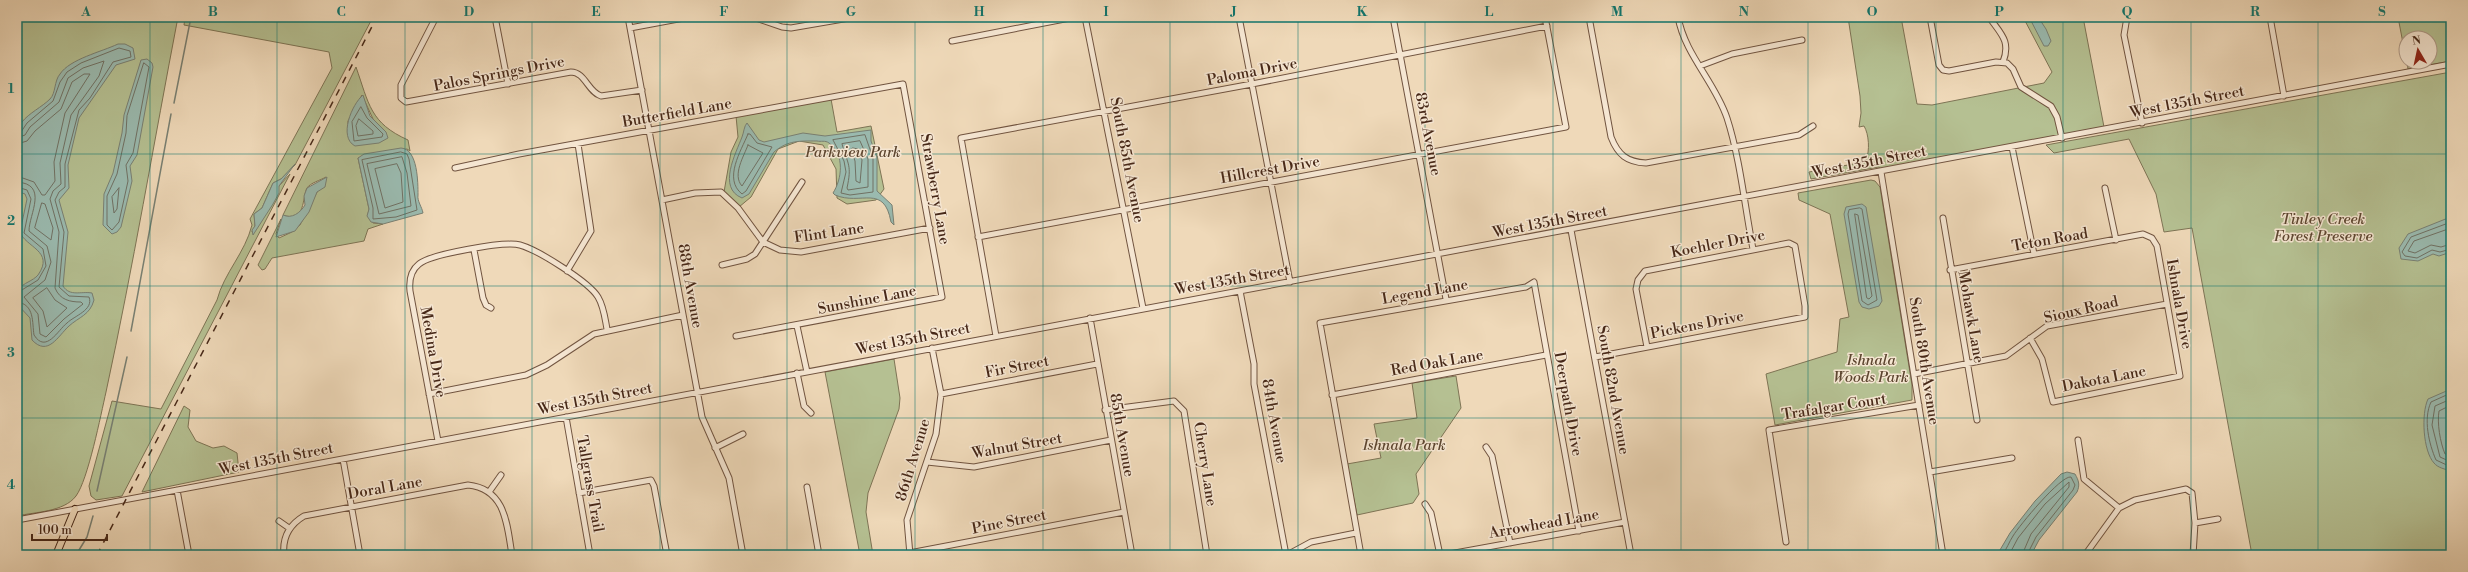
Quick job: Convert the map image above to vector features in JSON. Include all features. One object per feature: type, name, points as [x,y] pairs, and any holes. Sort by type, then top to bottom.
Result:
[{"type":"main road","points":[[56,555],[75,509]]},
{"type":"street","name":"Palos Springs Drive","points":[[436,17],[401,85],[402,98],[406,102],[412,103],[574,72],[598,95],[642,90]]},
{"type":"street","points":[[495,17],[508,84]]},
{"type":"street","name":"88th Avenue","points":[[628,17],[704,423],[729,478],[743,555]]},
{"type":"street","points":[[630,28],[689,17]]},
{"type":"street","points":[[753,17],[782,27],[791,28],[855,17]]},
{"type":"street","points":[[952,41],[1075,17]]},
{"type":"street","name":"South 85th Avenue","points":[[1085,17],[1105,111],[1143,308]]},
{"type":"street","points":[[1239,17],[1272,182],[1290,282]]},
{"type":"street","name":"83rd Avenue","points":[[1393,17],[1420,154],[1446,299]]},
{"type":"street","points":[[1545,17],[1547,26]]},
{"type":"street","points":[[1589,17],[1611,137],[1616,149],[1632,162],[1646,163],[1799,135],[1814,126]]},
{"type":"street","points":[[1678,17],[1686,46],[1700,66],[1727,117],[1734,146],[1753,250]]},
{"type":"street","points":[[1930,17],[1940,65],[1943,70],[1949,71],[2003,62],[2013,69],[2022,87],[2051,106],[2057,117],[2062,138]]},
{"type":"street","points":[[1989,17],[2006,42],[2007,51],[2003,62]]},
{"type":"street","points":[[2127,17],[2124,35],[2142,122]]},
{"type":"street","points":[[2270,17],[2284,96]]},
{"type":"street","name":"Paloma Drive","points":[[978,237],[961,138],[1252,84],[1547,26]]},
{"type":"street","name":"Hillcrest Drive","points":[[978,237],[1124,208],[1566,127],[1547,26]]},
{"type":"street","points":[[1700,66],[1732,54],[1802,40]]},
{"type":"street","name":"West 135th Street","points":[[17,520],[1143,308],[1743,198],[2451,64]]},
{"type":"street","name":"Butterfield Lane","points":[[455,168],[649,130],[903,84]]},
{"type":"street","name":"Strawberry Lane","points":[[903,84],[942,297]]},
{"type":"street","points":[[567,271],[591,231],[578,144]]},
{"type":"street","points":[[2012,147],[2034,254]]},
{"type":"street","name":"South 80th Avenue","points":[[1881,172],[1943,555]]},
{"type":"street","points":[[722,265],[747,259],[755,254],[802,182]]},
{"type":"street","points":[[2105,188],[2116,240]]},
{"type":"street","points":[[662,200],[695,193],[721,192],[738,208],[762,242]]},
{"type":"street","name":"Mohawk Lane","points":[[1942,218],[1977,420]]},
{"type":"street","name":"Flint Lane","points":[[762,242],[780,250],[801,252],[930,228]]},
{"type":"street","name":"South 82nd Avenue","points":[[1571,230],[1631,555]]},
{"type":"street","name":"Teton Road","points":[[1950,270],[2143,234],[2152,238]]},
{"type":"street","points":[[978,237],[996,336]]},
{"type":"street","name":"Ishnala Drive","points":[[2152,238],[2157,246],[2180,376]]},
{"type":"street","name":"Koehler Drive","points":[[1648,347],[1636,289],[1638,280],[1645,271],[1789,243],[1795,246],[1805,306],[1805,317]]},
{"type":"street","points":[[490,308],[486,305],[483,298],[474,250],[503,244],[520,245],[567,271],[588,285],[599,298],[607,329]]},
{"type":"street","name":"Medina Drive","points":[[438,441],[409,282],[415,268],[433,257],[474,250]]},
{"type":"street","name":"Legend Lane","points":[[1332,395],[1320,323],[1446,299],[1526,287],[1534,282]]},
{"type":"street","name":"Deerpath Drive","points":[[1534,282],[1546,355],[1579,530]]},
{"type":"street","name":"84th Avenue","points":[[1240,291],[1254,364],[1254,384],[1286,555]]},
{"type":"street","name":"Sunshine Lane","points":[[736,336],[797,326],[942,297]]},
{"type":"street","name":"Sioux Road","points":[[1914,374],[2006,356],[2048,326],[2167,304]]},
{"type":"street","points":[[429,394],[533,372],[586,338],[607,329],[683,315]]},
{"type":"street","name":"Pickens Drive","points":[[1595,357],[1805,317]]},
{"type":"street","name":"85th Avenue","points":[[1090,318],[1105,410],[1132,555]]},
{"type":"street","points":[[797,326],[807,372]]},
{"type":"street","name":"Dakota Lane","points":[[2030,338],[2042,359],[2053,402],[2180,376]]},
{"type":"street","name":"86th Avenue","points":[[910,554],[907,520],[936,434],[941,394],[932,348]]},
{"type":"street","name":"Red Oak Lane","points":[[1332,395],[1546,355]]},
{"type":"street","name":"Fir Street","points":[[941,394],[1097,364]]},
{"type":"street","points":[[798,373],[804,406],[811,413]]},
{"type":"street","points":[[1332,395],[1361,555]]},
{"type":"street","name":"Cherry Lane","points":[[1105,410],[1174,401],[1184,411],[1207,555]]},
{"type":"street","name":"Trafalgar Court","points":[[1786,542],[1769,430],[1919,405]]},
{"type":"street","name":"Tallgrass Trail","points":[[566,417],[590,555]]},
{"type":"street","points":[[715,448],[743,434]]},
{"type":"street","name":"Walnut Street","points":[[927,462],[974,467],[1111,440]]},
{"type":"street","points":[[2078,440],[2084,479],[2119,508]]},
{"type":"street","points":[[1486,447],[1492,456],[1510,543]]},
{"type":"street","points":[[1930,472],[2012,458]]},
{"type":"street","points":[[343,459],[350,506],[360,555]]},
{"type":"street","points":[[501,475],[490,492],[503,509],[512,555]]},
{"type":"street","points":[[579,493],[651,480],[654,486],[667,555]]},
{"type":"street","name":"Doral Lane","points":[[289,529],[304,516],[350,506],[460,486],[476,486],[490,492]]},
{"type":"street","points":[[807,487],[819,555]]},
{"type":"street","points":[[2085,555],[2119,508],[2134,500],[2186,489],[2192,493],[2194,502],[2195,523],[2193,555]]},
{"type":"street","points":[[177,490],[189,555]]},
{"type":"street","points":[[1425,504],[1431,513],[1440,555]]},
{"type":"street","name":"Pine Street","points":[[899,555],[1124,512]]},
{"type":"street","points":[[2195,523],[2218,519]]},
{"type":"street","points":[[279,521],[289,529],[284,538],[284,555]]},
{"type":"street","name":"Arrowhead Lane","points":[[1444,555],[1625,522]]},
{"type":"street","points":[[1286,555],[1311,542],[1356,533]]},
{"type":"green space","points":[[17,17],[178,17],[116,345],[85,476],[81,488],[71,501],[57,508],[17,516]]},
{"type":"green space","points":[[185,17],[373,17],[295,165],[281,179],[273,183],[262,208],[254,214],[255,226],[252,232],[279,186],[290,174],[122,496],[96,500],[91,496],[89,486],[112,401],[161,409],[217,300],[224,281],[245,245],[252,225],[250,219],[332,68],[329,52],[184,25]]},
{"type":"green space","points":[[1848,17],[1901,17],[1917,104],[1932,105],[2044,83],[2052,72],[2023,17],[2083,17],[2104,127],[1880,169],[1879,167],[1811,179],[1809,172],[1859,163],[1866,160],[1867,156],[1867,133],[1864,126],[1859,127],[1861,113],[1860,96]]},
{"type":"green space","points":[[2398,17],[2451,17],[2451,61],[2438,63],[2438,30],[2400,30]]},
{"type":"green space","points":[[356,67],[368,102],[378,119],[395,134],[408,140],[410,151],[407,149],[358,158],[369,209],[368,214],[373,223],[383,224],[368,229],[364,241],[272,258],[265,269],[262,270],[258,265],[281,219],[276,234],[279,238],[292,232],[300,225],[317,192],[325,183],[326,177],[308,186],[305,192],[302,208],[296,216],[290,217],[283,215]],"holes":[[[362,95],[373,119],[348,131],[348,121]]]},
{"type":"green space","name":"Tinley Creek Forest Preserve","points":[[2451,72],[2451,555],[2252,555],[2192,228],[2164,232],[2156,194],[2129,139],[2054,153],[2046,145]]},
{"type":"green space","name":"Parkview Park","points":[[831,99],[837,132],[871,126],[884,189],[876,200],[847,204],[837,198],[836,169],[823,145],[799,141],[778,149],[751,197],[739,207],[724,192],[731,152],[738,137],[736,116]]},
{"type":"green space","name":"Ishnala Woods Park","points":[[1871,180],[1875,181],[1880,187],[1912,385],[1912,400],[1775,425],[1766,374],[1837,352],[1840,319],[1849,317],[1830,214],[1799,200],[1798,193]]},
{"type":"green space","points":[[894,359],[900,398],[899,409],[868,493],[866,512],[873,555],[860,555],[825,372]]},
{"type":"green space","name":"Ishnala Park","points":[[1456,376],[1461,408],[1416,474],[1419,494],[1413,503],[1357,515],[1347,464],[1381,458],[1374,424],[1417,418],[1412,383]]},
{"type":"green space","points":[[184,406],[190,410],[188,427],[196,441],[213,448],[224,446],[237,453],[239,472],[142,492]]},
{"type":"water","points":[[2029,17],[2038,17],[2046,29],[2051,41],[2048,46],[2044,46]]},
{"type":"water","points":[[118,44],[125,44],[133,48],[135,59],[116,65],[79,118],[68,165],[69,188],[59,200],[68,232],[63,286],[72,293],[92,293],[94,300],[90,309],[69,326],[57,339],[48,346],[38,345],[32,340],[30,318],[17,304],[19,289],[38,275],[42,267],[43,260],[37,250],[27,242],[20,232],[27,199],[25,194],[17,191],[16,145],[19,128],[25,119],[50,99],[58,77],[65,69],[86,56]]},
{"type":"water","points":[[147,59],[152,63],[153,67],[137,155],[130,166],[132,181],[121,227],[117,232],[112,234],[103,225],[104,194],[113,173],[122,133],[124,115],[141,60]]},
{"type":"water","points":[[363,95],[370,116],[386,132],[388,138],[379,143],[355,146],[350,142],[348,136],[348,120],[359,99]]},
{"type":"water","points":[[747,123],[759,140],[764,142],[803,133],[825,136],[871,130],[871,141],[877,157],[877,191],[892,205],[894,225],[891,222],[888,210],[883,203],[877,199],[845,198],[833,193],[840,174],[840,160],[834,148],[826,142],[800,141],[789,143],[779,148],[774,152],[749,194],[742,198],[735,193],[729,179],[730,170]]},
{"type":"water","points":[[401,148],[407,150],[414,160],[417,175],[418,200],[423,213],[383,224],[371,222],[367,216],[369,209],[358,158],[364,154]]},
{"type":"water","points":[[295,164],[279,186],[279,193],[253,235],[252,230],[255,226],[254,214],[262,208],[273,183],[281,179]]},
{"type":"water","points":[[327,177],[325,187],[317,192],[309,212],[295,231],[276,237],[283,215],[293,216],[298,213],[305,205],[304,196],[307,188]]},
{"type":"water","points":[[1862,204],[1866,207],[1882,301],[1879,306],[1869,309],[1862,307],[1859,302],[1844,214],[1846,207]]},
{"type":"water","points":[[2448,218],[2451,219],[2451,252],[2439,256],[2433,254],[2418,261],[2401,259],[2399,248],[2408,234]]},
{"type":"water","points":[[2451,389],[2451,471],[2438,466],[2430,457],[2425,441],[2424,414],[2428,399]]},
{"type":"water","points":[[2067,472],[2075,474],[2076,476],[2079,485],[2077,492],[2039,540],[2031,555],[1997,555],[2010,533],[2035,501],[2061,474]]},
{"type":"waterway","points":[[174,103],[191,17]]},
{"type":"waterway","points":[[131,331],[171,114]]},
{"type":"waterway","points":[[97,491],[127,357]]},
{"type":"waterway","points":[[76,555],[87,537],[93,516]]},
{"type":"railway","points":[[97,555],[377,17]]}]
